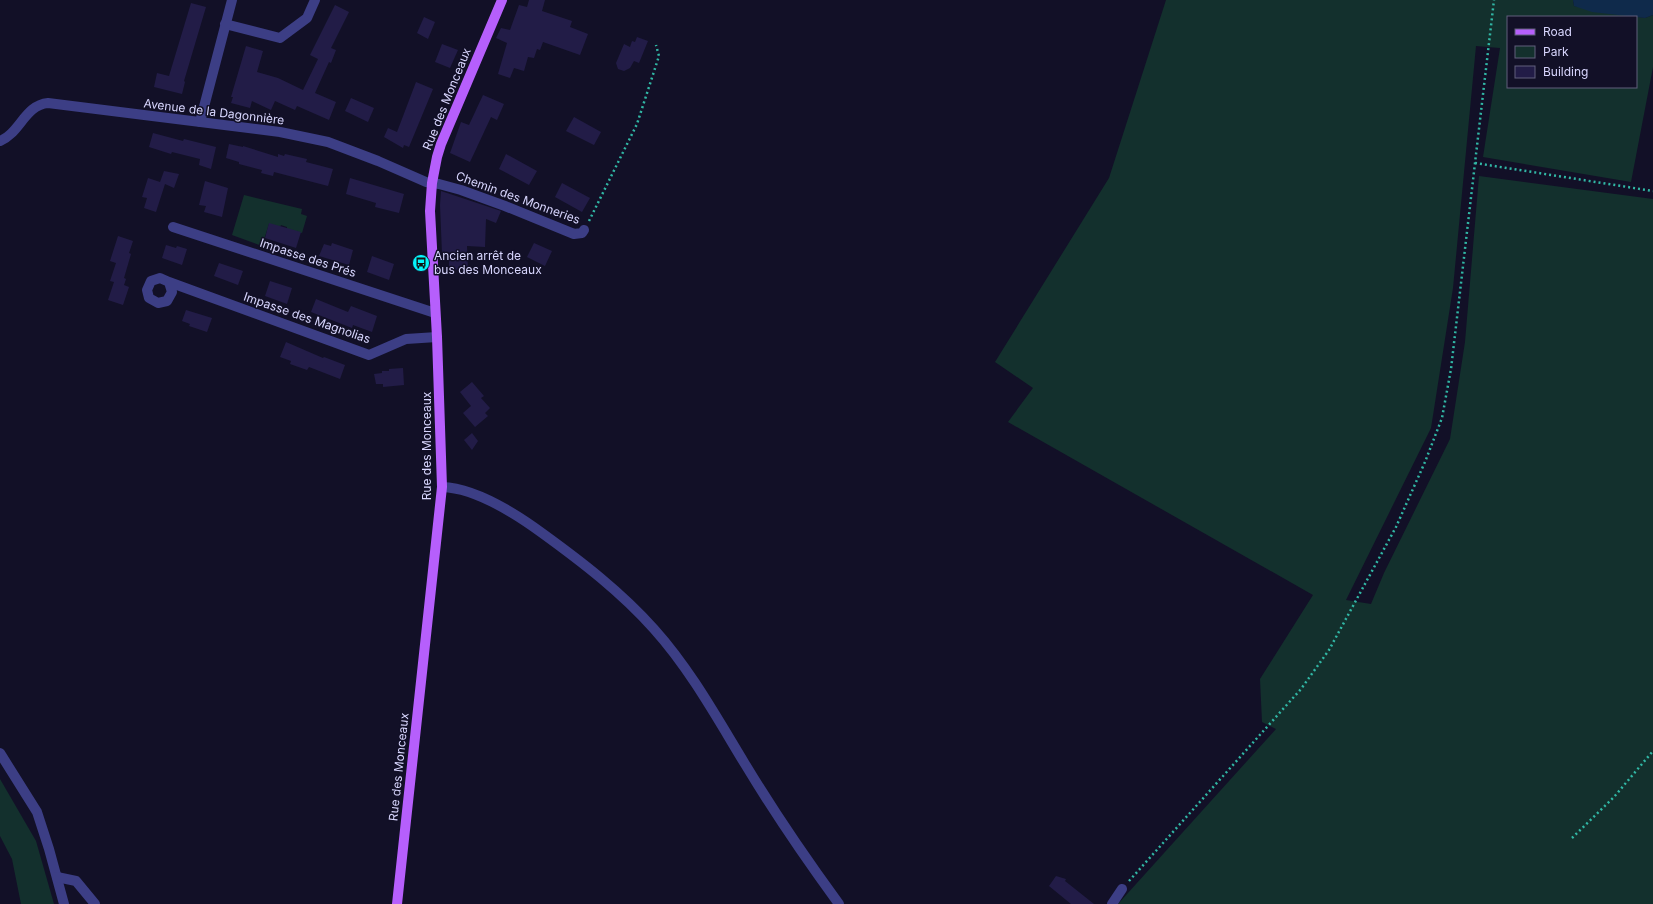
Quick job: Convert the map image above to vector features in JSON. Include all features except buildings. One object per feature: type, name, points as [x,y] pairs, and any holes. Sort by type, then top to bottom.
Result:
[{"type":"main road","name":"Rue des Monceaux","points":[[397,904],[442,487],[438,337],[435,313],[430,211],[432,182],[441,144],[502,0]]},
{"type":"street","points":[[200,122],[232,0]]},
{"type":"street","points":[[225,24],[280,38],[307,18],[315,0]]},
{"type":"street","name":"Avenue de la Dagonnière","points":[[0,141],[13,131],[34,108],[40,104],[48,103],[133,115],[280,132],[328,142],[378,161],[426,182],[432,182]]},
{"type":"street","name":"Chemin des Monneries","points":[[432,182],[461,190],[505,206],[574,234],[582,234],[584,230]]},
{"type":"street","name":"Impasse des Prés","points":[[173,227],[435,313]]},
{"type":"street","name":"Impasse des Magnolias","points":[[169,282],[369,355],[406,339],[438,337]]},
{"type":"street","points":[[442,487],[468,492],[495,504],[525,521],[567,551],[609,585],[654,629],[672,650],[692,679],[764,794],[815,872],[839,904]]},
{"type":"street","points":[[0,753],[36,812],[64,904]]},
{"type":"street","points":[[57,877],[76,881],[95,904]]},
{"type":"street","points":[[1112,904],[1122,889]]},
{"type":"path","points":[[1122,889],[1301,689],[1328,650],[1396,527],[1434,441],[1442,418],[1447,395],[1460,301],[1494,0]]},
{"type":"path","name":"Chemin des Monneries","points":[[584,230],[637,124],[658,56],[656,46]]},
{"type":"path","points":[[1475,163],[1653,192]]},
{"type":"path","points":[[1572,838],[1614,797],[1653,751]]},
{"type":"green space","points":[[1166,0],[1573,0],[1574,6],[1633,16],[1507,16],[1507,88],[1637,88],[1637,17],[1645,18],[1653,15],[1653,67],[1631,182],[1483,157],[1500,48],[1476,46],[1453,288],[1431,428],[1346,600],[1371,604],[1384,573],[1450,439],[1465,342],[1479,176],[1653,199],[1653,904],[1118,904],[1276,729],[1262,722],[1260,679],[1313,595],[1008,422],[1033,388],[995,362],[1109,178]]},
{"type":"green space","points":[[244,195],[302,209],[301,214],[307,216],[302,233],[287,229],[287,227],[281,225],[280,227],[269,224],[262,246],[232,235]]},
{"type":"green space","points":[[0,779],[36,841],[54,904],[21,904],[12,859],[0,836]]},
{"type":"water","points":[[1573,0],[1653,0],[1653,15],[1645,18],[1592,12],[1574,6]]},
{"type":"place","name":"Ancien arrêt de bus des Monceaux","points":[[421,263]]}]
